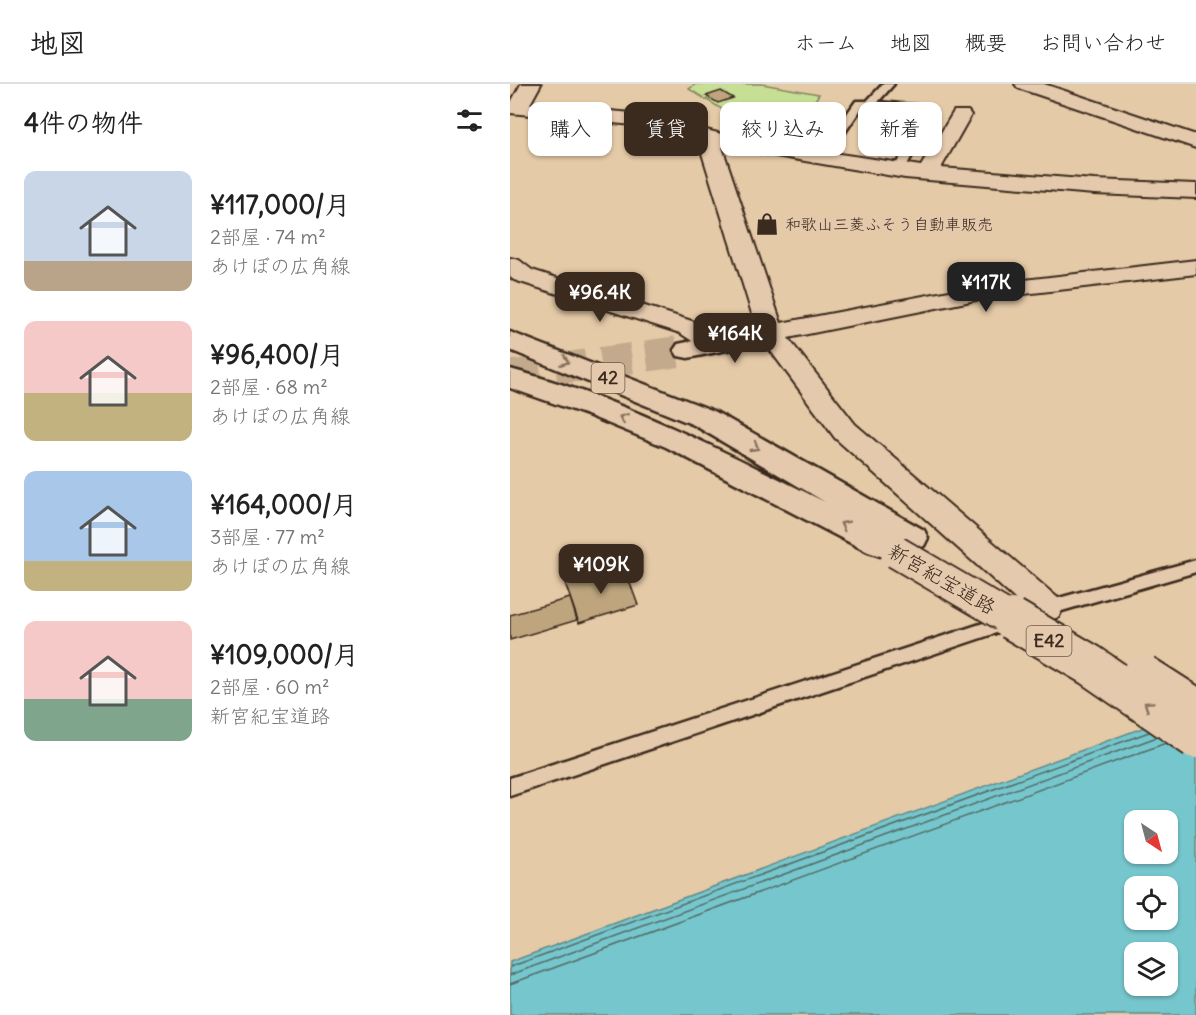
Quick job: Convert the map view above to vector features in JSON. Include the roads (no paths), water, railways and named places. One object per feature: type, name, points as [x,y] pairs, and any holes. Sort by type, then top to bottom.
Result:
[{"type":"main road","points":[[688,350],[771,333]]},
{"type":"main road","name":"42","points":[[510,340],[704,418]]},
{"type":"main road","name":"42","points":[[510,378],[600,409],[677,440]]},
{"type":"main road","name":"新宮紀宝道路","points":[[704,418],[1090,665],[1196,738]]},
{"type":"main road","name":"新宮紀宝道路","points":[[677,440],[904,545],[1107,652],[1196,709]]},
{"type":"street","points":[[531,84],[517,109],[644,120],[744,146],[899,170],[1094,187],[1196,191]]},
{"type":"street","points":[[1025,84],[1196,142]]},
{"type":"street","points":[[928,172],[961,115]]},
{"type":"street","points":[[716,138],[711,147],[771,333],[845,431],[1047,608]]},
{"type":"street","points":[[510,265],[523,275],[688,328],[715,345]]},
{"type":"street","points":[[771,333],[981,292],[1196,267]]},
{"type":"lane","points":[[872,102],[889,84]]},
{"type":"lane","points":[[822,158],[858,106]]},
{"type":"lane","points":[[899,170],[907,156]]},
{"type":"lane","points":[[510,787],[1047,608],[1196,566]]},
{"type":"water","points":[[1196,708],[1196,1015],[510,1015],[510,962]]},
{"type":"tunnel","points":[[510,376],[688,350]]},
{"type":"place","name":"和歌山三菱ふそう自動車販売","points":[[767,224]]}]
